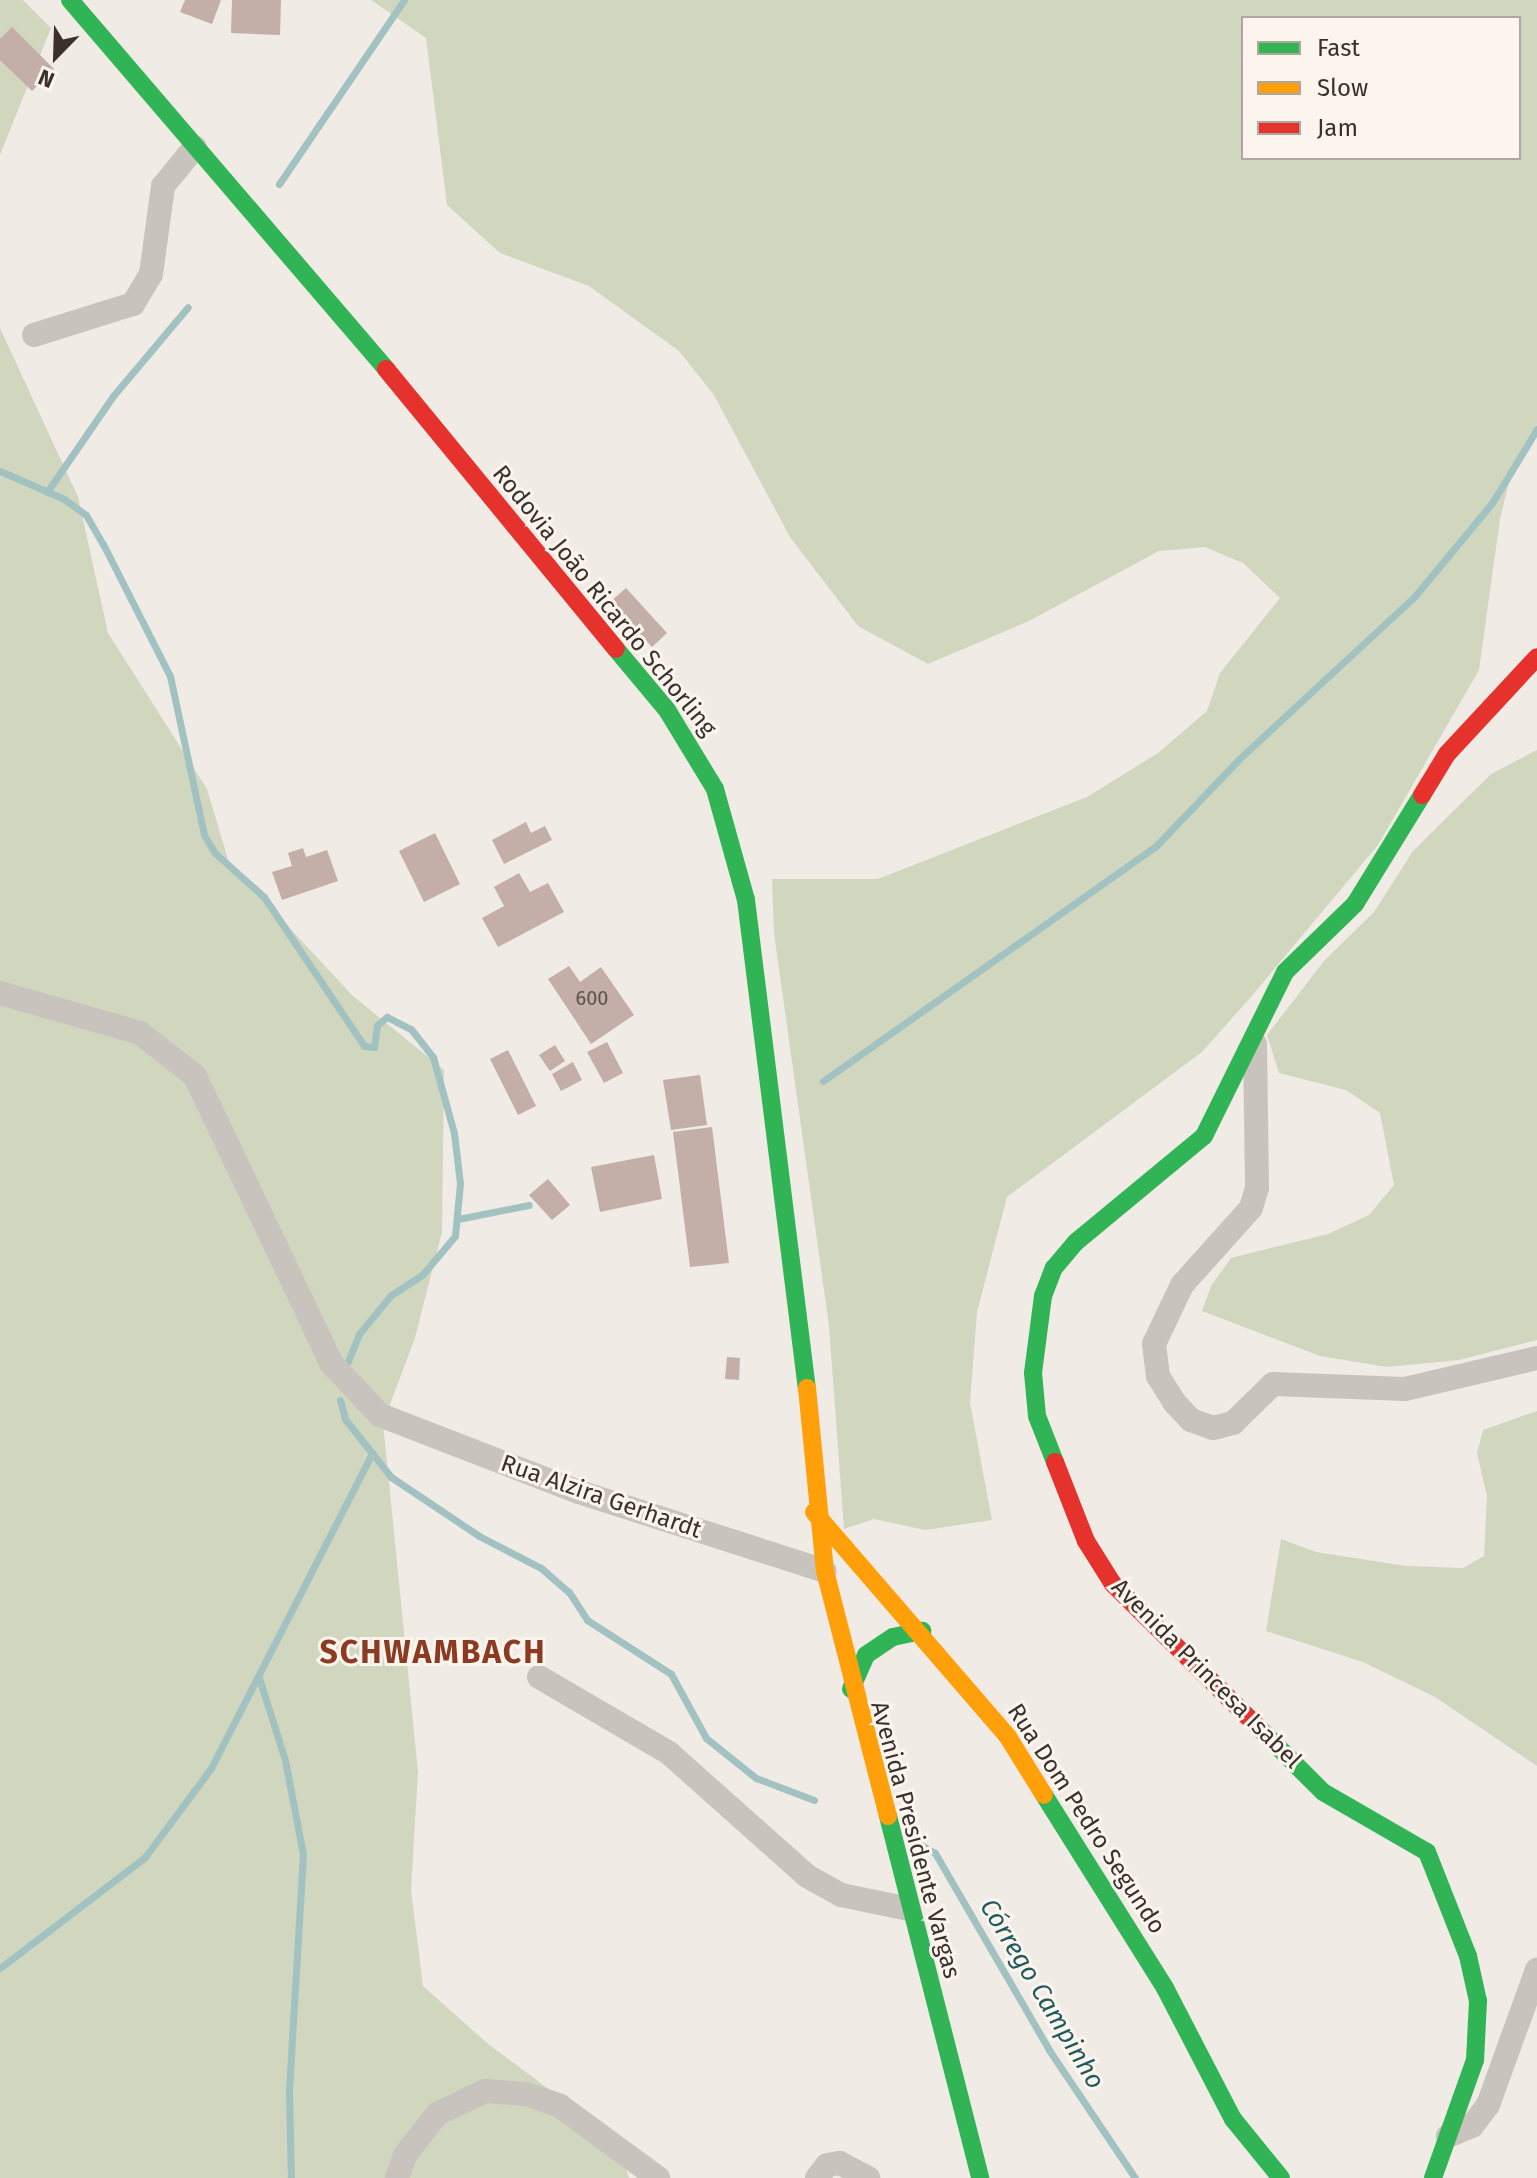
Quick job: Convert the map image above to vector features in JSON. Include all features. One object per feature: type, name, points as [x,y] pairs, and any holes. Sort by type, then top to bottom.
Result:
[{"type":"street","name":"Rodovia João Ricardo Schorling","points":[[70,0],[195,147],[261,218],[667,710],[715,789],[746,900],[796,1281],[814,1512]]},
{"type":"street","points":[[34,335],[133,304],[151,274],[163,186],[195,147]]},
{"type":"street","name":"Avenida Princesa Isabel","points":[[1433,2178],[1475,2060],[1478,2001],[1468,1956],[1427,1852],[1323,1792],[1113,1584],[1086,1541],[1037,1416],[1036,1328],[1054,1268],[1076,1242],[1204,1136],[1255,1042],[1285,972],[1355,904],[1447,754],[1537,657]]},
{"type":"street","name":"Rua Alzira Gerhardt","points":[[0,993],[140,1033],[195,1076],[331,1363],[380,1415],[579,1492],[825,1571]]},
{"type":"street","name":"Avenida Princesa Isabel","points":[[1255,1042],[1257,1188],[1251,1208],[1195,1265],[1154,1344],[1158,1376],[1174,1402],[1191,1420],[1213,1428],[1233,1423],[1273,1384],[1405,1389],[1537,1358]]},
{"type":"street","name":"Avenida Presidente Vargas","points":[[814,1512],[851,1689],[980,2178]]},
{"type":"street","name":"Rua Dom Pedro Segundo","points":[[814,1512],[922,1631],[1008,1737],[1165,1988],[1233,2119],[1281,2178]]},
{"type":"street","points":[[851,1689],[866,1655],[893,1637],[922,1631]]},
{"type":"street","points":[[539,1677],[660,1745],[807,1876],[841,1895],[909,1909]]},
{"type":"street","points":[[1448,2136],[1472,2126],[1488,2105],[1537,1970]]},
{"type":"street","points":[[397,2178],[405,2155],[437,2114],[485,2091],[526,2094],[560,2106],[658,2178]]},
{"type":"street","points":[[817,2178],[827,2165],[840,2163],[868,2178]]},
{"type":"green space","points":[[0,0],[23,0],[51,28],[0,155]]},
{"type":"green space","points":[[371,0],[1537,0],[1537,424],[1510,478],[1500,519],[1479,670],[1378,845],[1202,1052],[1007,1197],[977,1312],[970,1403],[992,1520],[925,1530],[874,1519],[844,1529],[829,1326],[774,933],[772,879],[878,879],[1087,797],[1158,753],[1207,711],[1220,673],[1280,598],[1243,563],[1205,547],[1159,551],[1029,621],[928,664],[858,626],[790,537],[714,395],[679,351],[589,286],[500,253],[447,205],[426,38]]},
{"type":"green space","points":[[0,328],[78,497],[108,633],[207,789],[229,863],[353,996],[444,1070],[442,1232],[415,1338],[383,1423],[418,1772],[411,1890],[423,1986],[487,2043],[617,2140],[629,2178],[0,2178]]},
{"type":"green space","points":[[1537,750],[1537,1340],[1459,1360],[1387,1367],[1320,1356],[1202,1311],[1211,1286],[1231,1258],[1328,1234],[1369,1215],[1394,1185],[1380,1113],[1346,1090],[1279,1073],[1267,1035],[1324,961],[1374,912],[1413,851],[1491,774]]},
{"type":"green space","points":[[1537,1411],[1537,1766],[1435,1697],[1363,1662],[1266,1631],[1281,1539],[1316,1552],[1406,1566],[1463,1568],[1484,1556],[1487,1496],[1477,1453],[1483,1430]]},
{"type":"building","points":[[185,0],[221,0],[212,24],[180,12]]},
{"type":"building","points":[[232,0],[281,0],[280,35],[231,33]]},
{"type":"building","points":[[12,27],[54,69],[32,91],[0,60],[0,39]]},
{"type":"building","points":[[626,588],[667,633],[652,647],[610,602]]},
{"type":"building","points":[[526,822],[531,833],[545,826],[552,840],[504,864],[492,840]]},
{"type":"building","points":[[435,833],[460,884],[424,902],[399,851]]},
{"type":"building","points":[[303,848],[306,857],[327,850],[338,881],[282,900],[272,872],[292,866],[288,853]]},
{"type":"building","points":[[519,873],[530,892],[548,883],[564,912],[498,947],[482,918],[504,906],[494,887]]},
{"type":"building","points":[[569,966],[580,982],[601,967],[634,1015],[591,1044],[548,979]]},
{"type":"building","points":[[607,1042],[623,1073],[604,1083],[587,1052]]},
{"type":"building","points":[[555,1045],[565,1061],[550,1071],[539,1055]]},
{"type":"building","points":[[508,1050],[536,1106],[518,1115],[490,1059]]},
{"type":"building","points":[[573,1062],[582,1080],[561,1091],[552,1074]]},
{"type":"building","points":[[700,1075],[707,1125],[671,1130],[663,1080]]},
{"type":"building","points":[[712,1127],[729,1263],[690,1267],[673,1132]]},
{"type":"building","points":[[654,1155],[662,1199],[600,1212],[591,1167]]},
{"type":"building","points":[[548,1179],[570,1205],[552,1220],[529,1195]]},
{"type":"building","points":[[727,1357],[740,1358],[739,1380],[725,1379]]},
{"type":"waterway","points":[[279,184],[404,0]]},
{"type":"waterway","points":[[47,492],[113,396],[188,307]]},
{"type":"waterway","points":[[823,1081],[1155,847],[1238,760],[1415,596],[1492,503],[1537,429]]},
{"type":"waterway","name":"Córrego Campinho","points":[[0,471],[64,499],[86,515],[103,544],[170,676],[204,835],[215,853],[264,897],[364,1046],[374,1047],[377,1025],[387,1017],[411,1029],[433,1057],[454,1133],[460,1183],[455,1236],[422,1275],[391,1295],[359,1334],[347,1363]]},
{"type":"waterway","points":[[458,1219],[529,1205]]},
{"type":"waterway","name":"Córrego Campinho","points":[[340,1400],[345,1419],[391,1477],[479,1536],[541,1568],[569,1592],[587,1620],[671,1674],[706,1738],[756,1778],[814,1800]]},
{"type":"waterway","points":[[0,1968],[145,1857],[211,1768],[372,1453]]},
{"type":"waterway","points":[[259,1678],[285,1760],[303,1854],[289,2093],[291,2178]]},
{"type":"waterway","name":"Córrego Campinho","points":[[909,1838],[935,1853],[1049,2050],[1135,2178]]},
{"type":"traffic: fast","points":[[70,0],[386,369]]},
{"type":"traffic: fast","points":[[616,649],[667,710],[715,789],[746,900],[807,1388]]},
{"type":"traffic: fast","points":[[1055,1462],[1037,1416],[1033,1373],[1043,1296],[1054,1268],[1076,1242],[1204,1136],[1285,972],[1355,904],[1422,795]]},
{"type":"traffic: fast","points":[[851,1689],[866,1655],[893,1637],[922,1631]]},
{"type":"traffic: fast","points":[[1257,1726],[1323,1792],[1427,1852],[1468,1956],[1478,2001],[1475,2060],[1433,2178]]},
{"type":"traffic: fast","points":[[1044,1795],[1165,1988],[1233,2119],[1281,2178]]},
{"type":"traffic: fast","points":[[888,1816],[980,2178]]},
{"type":"traffic: slow","points":[[807,1388],[825,1571],[888,1816]]},
{"type":"traffic: slow","points":[[814,1512],[1008,1737],[1044,1795]]},
{"type":"traffic: jam","points":[[386,369],[616,649]]},
{"type":"traffic: jam","points":[[1422,795],[1447,754],[1537,657]]},
{"type":"traffic: jam","points":[[1055,1462],[1086,1541],[1113,1584],[1257,1726]]},
{"type":"district","name":"SCHWAMBACH","points":[[433,1652]]}]
